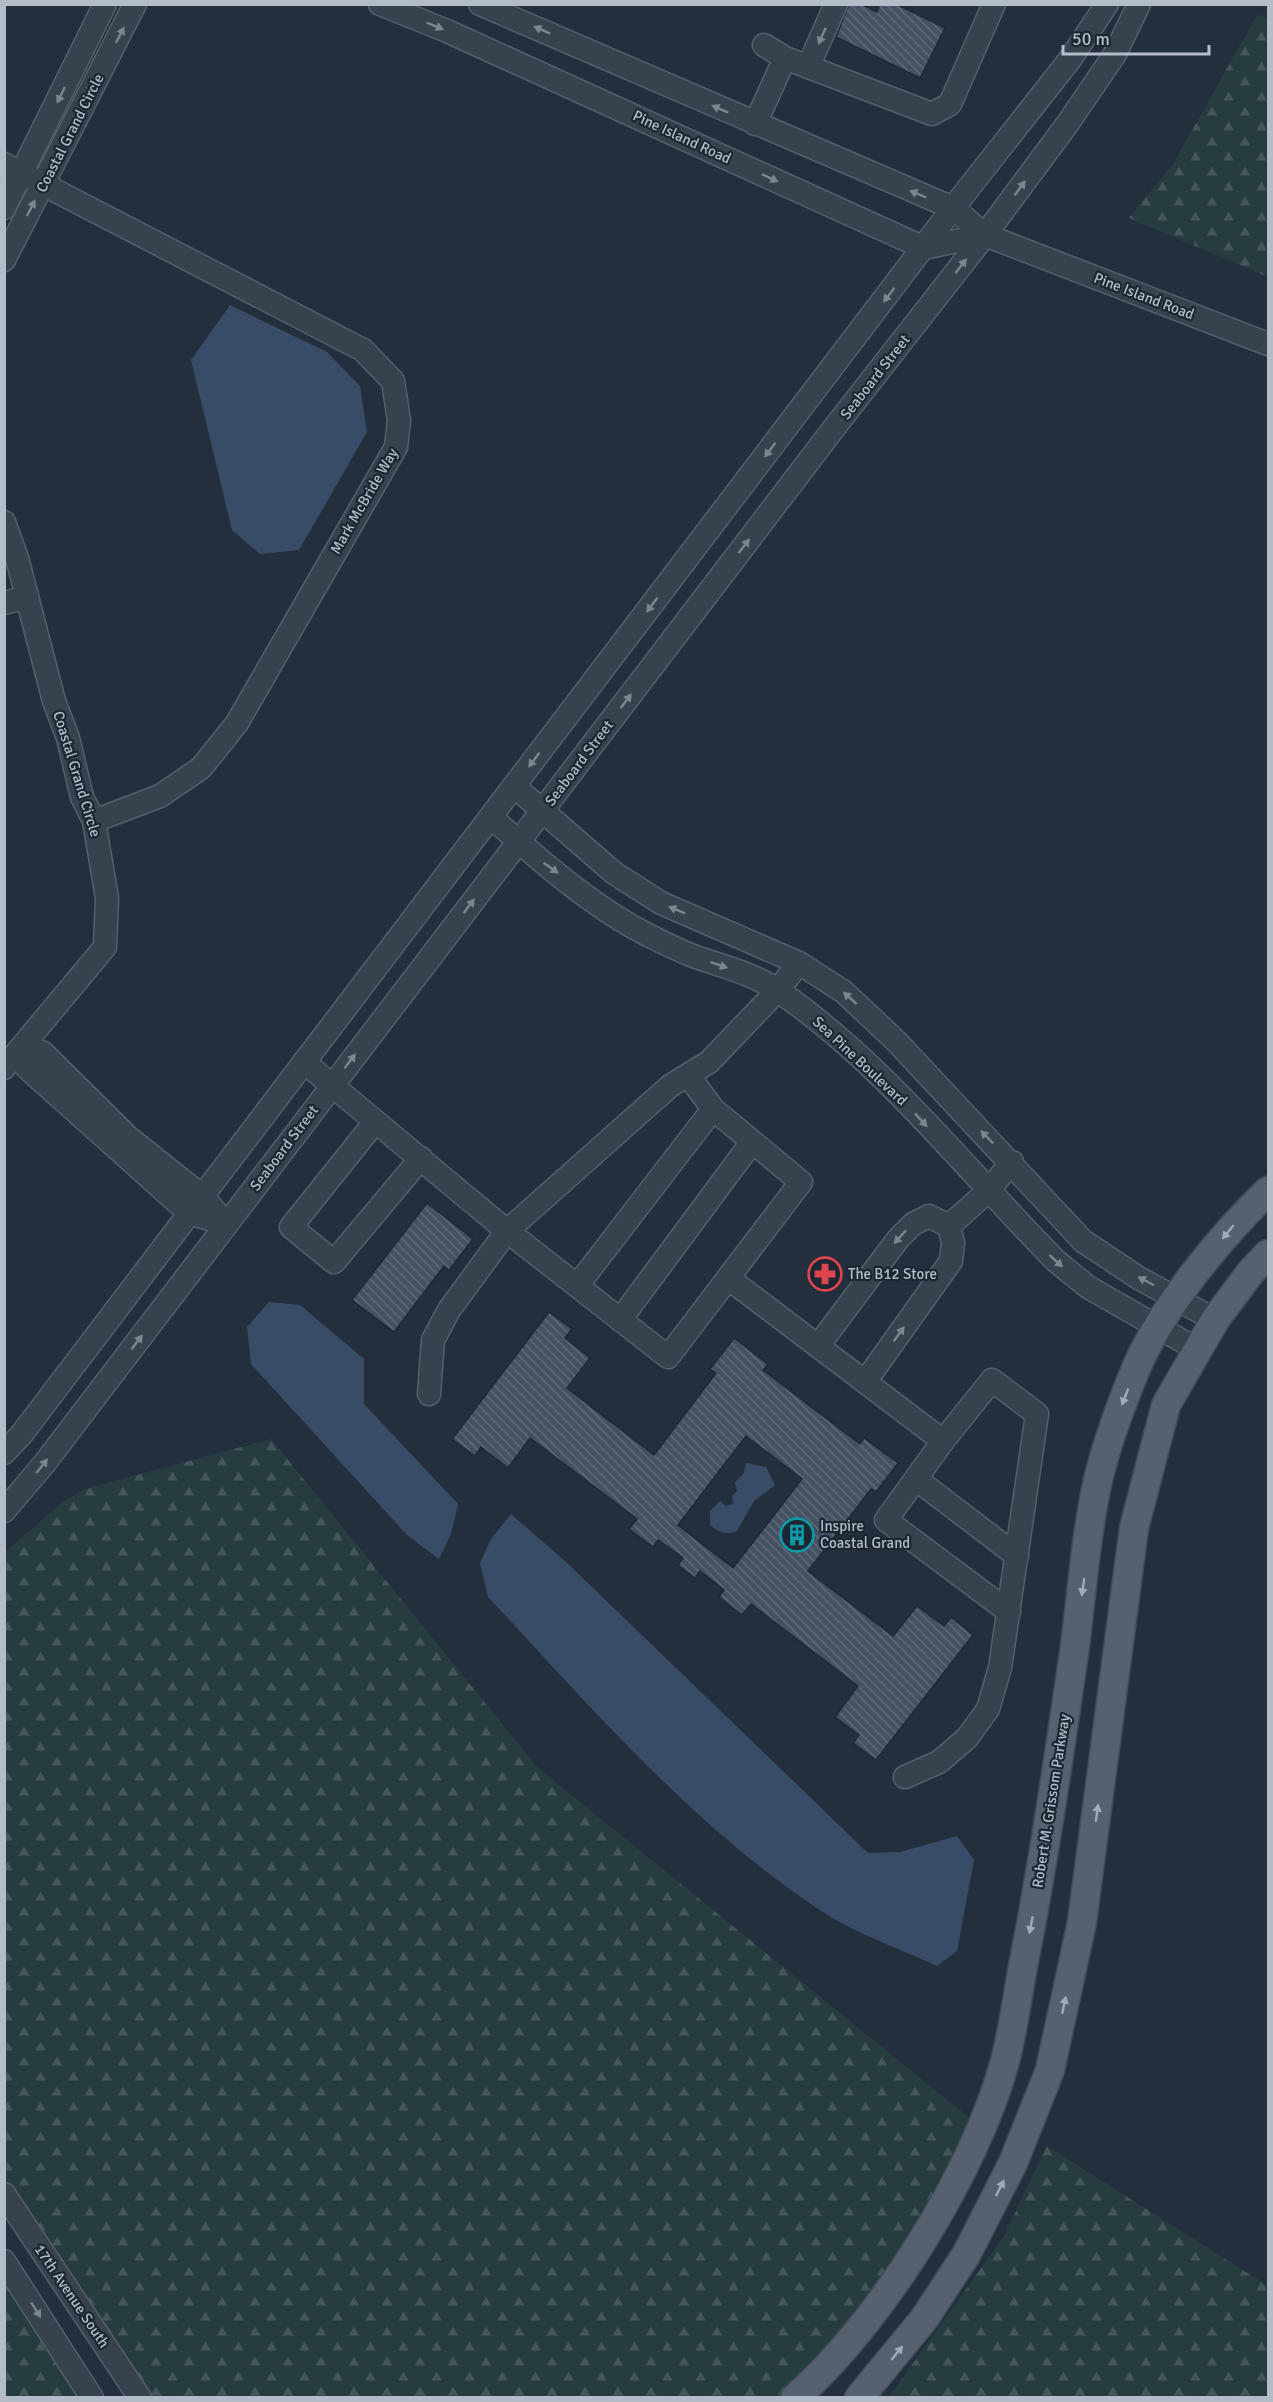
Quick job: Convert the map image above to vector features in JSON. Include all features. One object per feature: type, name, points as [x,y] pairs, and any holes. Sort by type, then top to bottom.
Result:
[{"type":"main road","name":"Robert M. Grissom Parkway","points":[[795,2397],[865,2322],[934,2222],[981,2127],[1005,2061],[1046,1848],[1098,1480],[1118,1415],[1138,1364],[1178,1299],[1236,1221],[1269,1191]]},
{"type":"main road","points":[[859,2397],[924,2319],[966,2255],[1013,2163],[1050,2070],[1082,1922],[1134,1528],[1166,1405],[1215,1320],[1250,1273],[1269,1254]]},
{"type":"street","points":[[4,208],[14,169],[105,4]]},
{"type":"street","name":"Coastal Grand Circle","points":[[4,260],[135,4]]},
{"type":"street","name":"Pine Island Road","points":[[380,4],[458,36],[924,249]]},
{"type":"street","name":"Pine Island Road","points":[[480,4],[953,208],[985,235],[1269,344]]},
{"type":"street","points":[[808,67],[836,4]]},
{"type":"street","points":[[764,45],[785,58],[932,114],[950,104],[994,4]]},
{"type":"street","name":"Seaboard Street","points":[[4,1510],[39,1471],[332,1085],[985,235],[1068,123],[1114,54],[1139,4]]},
{"type":"street","points":[[4,1453],[21,1435],[953,208],[1071,58],[1099,7]]},
{"type":"street","points":[[755,124],[785,58]]},
{"type":"street","name":"Mark McBride Way","points":[[14,169],[363,350],[393,381],[399,421],[396,447],[237,723],[201,768],[160,796],[94,821]]},
{"type":"street","points":[[924,249],[985,235]]},
{"type":"street","name":"Coastal Grand Circle","points":[[4,522],[82,797],[94,821],[107,898],[105,947],[4,1068]]},
{"type":"street","points":[[4,603],[27,597]]},
{"type":"street","points":[[514,786],[614,873],[661,903],[799,963],[844,992],[897,1042],[1012,1162],[1083,1241],[1137,1277],[1215,1320]]},
{"type":"street","name":"Sea Pine Boulevard","points":[[491,817],[518,842],[607,909],[645,933],[693,956],[748,975],[778,990],[831,1030],[885,1081],[1056,1261],[1088,1287],[1198,1350]]},
{"type":"street","points":[[429,1394],[433,1340],[449,1310],[507,1232],[670,1086],[709,1062],[778,990],[799,963]]},
{"type":"street","points":[[23,1047],[42,1052],[195,1205],[226,1224]]},
{"type":"street","points":[[304,1062],[507,1232],[668,1357],[801,1182],[713,1109],[688,1075]]},
{"type":"street","points":[[577,1286],[713,1109]]},
{"type":"street","points":[[375,1122],[291,1227],[334,1262],[421,1158]]},
{"type":"street","points":[[620,1320],[752,1142]]},
{"type":"street","points":[[949,1226],[988,1191],[1012,1162]]},
{"type":"street","points":[[818,1346],[898,1239],[913,1224],[930,1216],[949,1226],[953,1243],[951,1261],[865,1382]]},
{"type":"street","points":[[728,1278],[943,1441]]},
{"type":"street","points":[[905,1777],[939,1762],[967,1738],[988,1710],[1000,1668],[1009,1612],[1037,1414],[992,1380],[943,1441],[885,1520],[1009,1612]]},
{"type":"street","points":[[916,1479],[1017,1556]]},
{"type":"street","name":"17th Avenue South","points":[[4,2194],[140,2397]]},
{"type":"street","points":[[39,2246],[6,2263],[92,2397]]},
{"type":"green space","points":[[1257,15],[1268,18],[1268,277],[1129,218],[1173,164]]},
{"type":"green space","points":[[271,1439],[538,1768],[978,2125],[935,2222],[788,2398],[140,2397],[5,2194],[4,1553],[65,1500],[85,1489]]},
{"type":"green space","points":[[1047,2146],[1268,2286],[1268,2397],[889,2397],[1004,2236]]},
{"type":"green space","points":[[5,2259],[95,2397],[5,2397]]},
{"type":"water","points":[[230,305],[327,352],[360,386],[367,432],[299,550],[260,554],[232,530],[191,360]]},
{"type":"water","points":[[269,1302],[300,1305],[364,1359],[364,1404],[458,1504],[451,1534],[439,1559],[407,1535],[251,1364],[247,1327]]},
{"type":"water","points":[[746,1463],[766,1467],[775,1485],[754,1501],[737,1531],[722,1532],[710,1525],[710,1511],[720,1501],[726,1506],[733,1504],[732,1496],[737,1491],[735,1482],[744,1473]]},
{"type":"water","points":[[511,1514],[565,1561],[868,1853],[900,1852],[957,1836],[974,1860],[957,1951],[937,1966],[866,1935],[826,1914],[778,1881],[733,1845],[648,1766],[488,1597],[480,1563],[491,1539]]},
{"type":"building","points":[[849,4],[861,4],[877,12],[880,4],[896,4],[945,28],[920,78],[836,37]]},
{"type":"building","points":[[427,1203],[473,1239],[449,1270],[444,1266],[394,1332],[352,1300]]},
{"type":"building","name":"Inspire Coastal Grand","points":[[549,1312],[572,1329],[565,1338],[590,1358],[567,1388],[654,1455],[716,1373],[710,1369],[734,1338],[768,1364],[763,1370],[860,1444],[864,1438],[898,1463],[876,1492],[871,1489],[808,1571],[893,1636],[917,1606],[944,1626],[951,1617],[973,1635],[876,1760],[853,1743],[859,1735],[835,1717],[858,1686],[751,1604],[742,1615],[719,1597],[724,1590],[700,1571],[695,1578],[678,1565],[683,1558],[658,1540],[653,1547],[629,1529],[637,1519],[530,1438],[508,1468],[481,1447],[475,1456],[452,1439]],"holes":[[[746,1436],[802,1479],[733,1568],[678,1525]]]},
{"type":"place","name":"The B12 Store","points":[[825,1274]]},
{"type":"place","name":"Inspire Coastal Grand","points":[[797,1535]]}]
